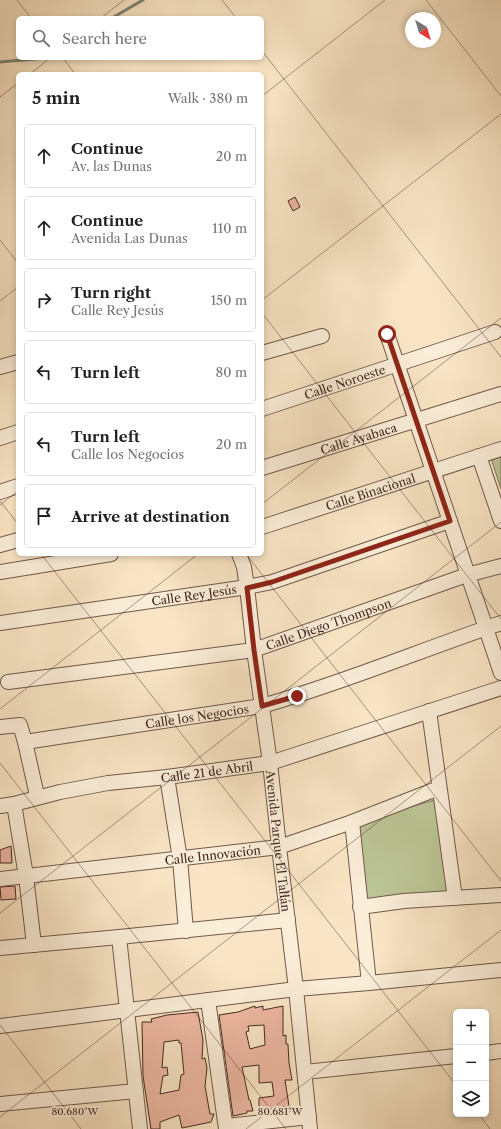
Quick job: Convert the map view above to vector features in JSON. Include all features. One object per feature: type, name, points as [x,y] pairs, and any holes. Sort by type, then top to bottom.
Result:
[{"type":"street","name":"Calle Noroeste","points":[[264,408],[495,332]]},
{"type":"street","points":[[387,334],[501,673]]},
{"type":"street","points":[[264,352],[322,336]]},
{"type":"street","points":[[0,367],[16,363]]},
{"type":"street","name":"Calle Ayabaca","points":[[264,467],[501,394]]},
{"type":"street","points":[[0,438],[16,433]]},
{"type":"street","name":"Calle Binacional","points":[[264,526],[501,449]]},
{"type":"street","points":[[479,456],[501,521]]},
{"type":"street","points":[[0,492],[16,487]]},
{"type":"street","name":"Calle Rey Jesús","points":[[0,623],[247,588],[272,582],[450,521]]},
{"type":"street","points":[[0,545],[16,541]]},
{"type":"street","points":[[0,572],[99,556]]},
{"type":"street","name":"Avenida Parque El Tallán","points":[[240,556],[244,567],[270,763],[310,1123]]},
{"type":"street","name":"Calle Diego Thompson","points":[[8,682],[254,650],[467,575],[501,566]]},
{"type":"street","name":"Calle los Negocios","points":[[25,742],[262,706],[297,696],[501,623]]},
{"type":"street","name":"Calle 21 de Abril","points":[[0,806],[108,783],[167,777],[270,763],[501,688]]},
{"type":"street","points":[[429,711],[455,898]]},
{"type":"street","points":[[0,727],[20,725],[25,742],[36,798]]},
{"type":"street","points":[[167,777],[180,859],[186,930]]},
{"type":"street","name":"Calle Innovación","points":[[0,879],[279,848],[352,822],[439,788]]},
{"type":"street","points":[[14,804],[26,876],[34,945]]},
{"type":"street","points":[[352,822],[369,983]]},
{"type":"street","points":[[360,907],[404,901],[501,895]]},
{"type":"street","points":[[0,948],[119,938],[288,920]]},
{"type":"street","points":[[119,938],[140,1129]]},
{"type":"street","points":[[0,1026],[296,989],[501,970]]},
{"type":"street","points":[[208,1000],[226,1127],[310,1123]]},
{"type":"street","points":[[489,1053],[501,1051]]},
{"type":"street","points":[[305,1072],[453,1056]]},
{"type":"street","points":[[0,1104],[136,1091]]},
{"type":"green space","points":[[501,451],[501,489],[490,455]]},
{"type":"green space","points":[[434,800],[450,894],[364,903],[350,825]]},
{"type":"building","points":[[295,197],[300,207],[293,211],[288,201]]},
{"type":"building","points":[[11,846],[12,863],[0,863],[0,850]]},
{"type":"building","points":[[15,886],[16,899],[1,900],[0,887]]},
{"type":"building","points":[[255,1006],[255,1008],[263,1006],[263,1010],[283,1006],[283,1036],[286,1035],[286,1044],[288,1044],[292,1080],[285,1080],[289,1106],[273,1108],[273,1111],[259,1111],[259,1098],[274,1096],[272,1082],[259,1083],[259,1065],[242,1067],[249,1100],[253,1111],[247,1111],[247,1113],[233,1116],[219,1015],[238,1012]],"holes":[[[264,1025],[265,1045],[250,1049],[246,1032],[249,1031],[248,1026]]]},
{"type":"building","points":[[198,1012],[203,1040],[202,1059],[205,1058],[207,1068],[205,1086],[210,1114],[214,1114],[211,1122],[182,1128],[179,1115],[160,1122],[160,1129],[151,1129],[143,1076],[142,1022],[152,1022],[151,1019],[167,1015]],"holes":[[[179,1040],[179,1043],[181,1043],[184,1074],[181,1075],[179,1090],[160,1094],[163,1076],[168,1075],[167,1067],[162,1068],[164,1042]]]},
{"type":"waterway","points":[[115,16],[143,0]]},
{"type":"waterway","points":[[0,62],[23,60]]},
{"type":"route","points":[[297,696],[262,706],[247,588],[272,582],[450,521],[387,334]]}]
